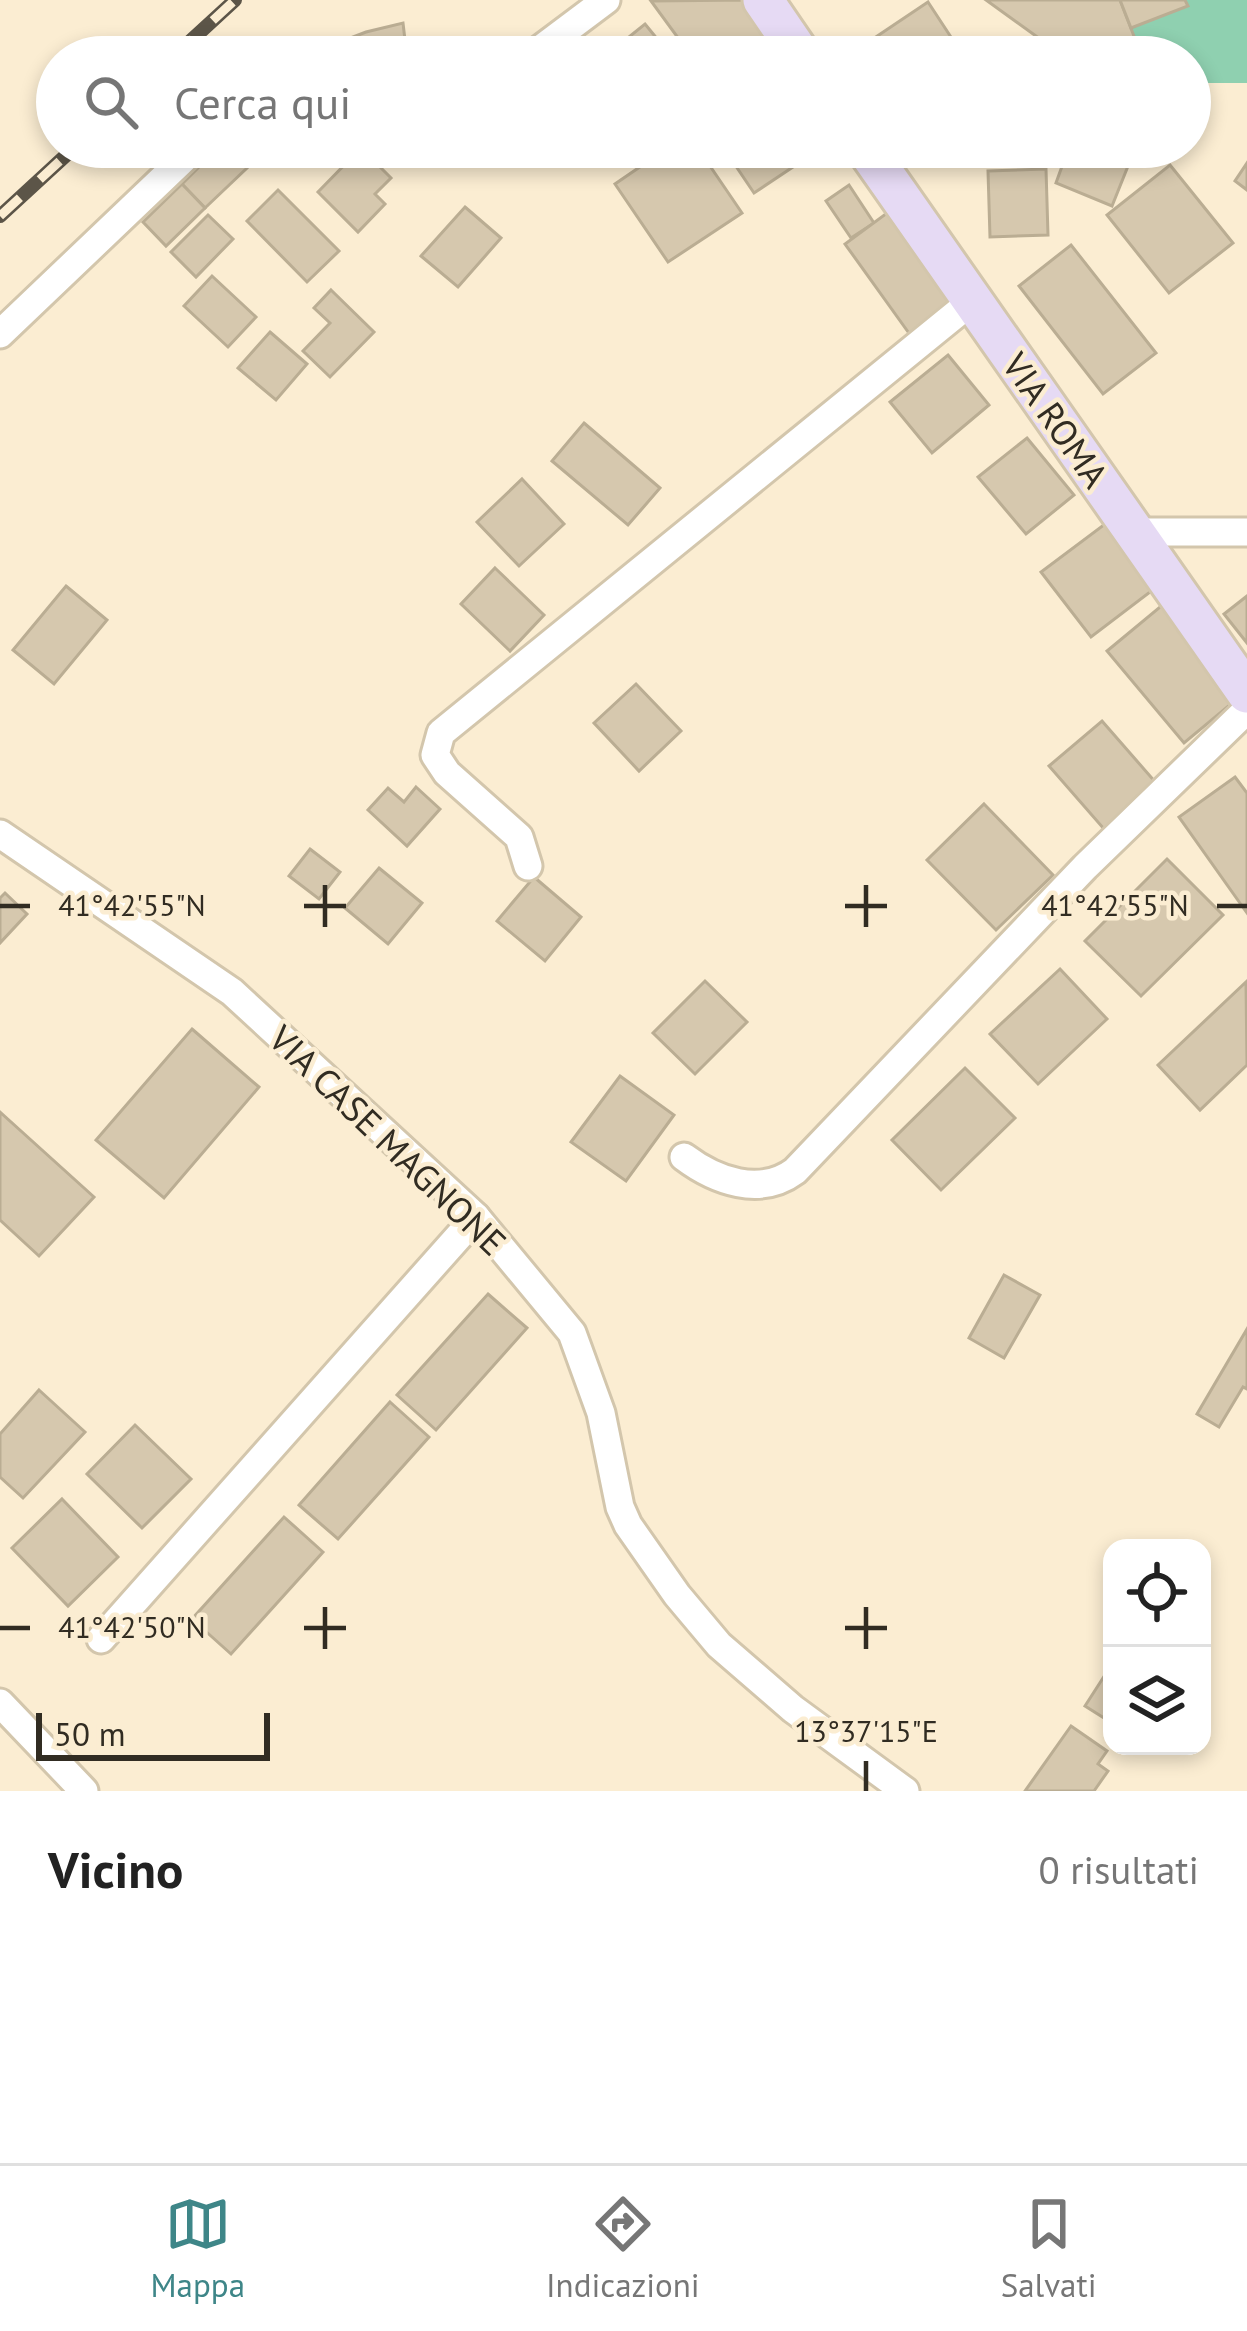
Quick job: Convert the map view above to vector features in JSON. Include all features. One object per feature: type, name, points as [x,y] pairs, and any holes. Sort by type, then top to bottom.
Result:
[{"type":"main road","points":[[763,0],[788,36]]},
{"type":"main road","name":"VIA ROMA","points":[[880,168],[1247,693]]},
{"type":"street","points":[[558,36],[606,0]]},
{"type":"street","points":[[0,334],[174,168]]},
{"type":"street","points":[[528,866],[519,837],[447,773],[435,754],[441,733],[972,301]]},
{"type":"street","points":[[1134,532],[1247,532]]},
{"type":"street","points":[[684,1157],[730,1181],[753,1184],[776,1182],[795,1171],[1085,867],[1247,710]]},
{"type":"street","name":"VIA CASE MAGNONE","points":[[0,834],[232,992],[476,1217],[572,1333],[601,1413],[620,1507],[628,1526],[677,1595],[719,1645],[793,1709],[904,1791]]},
{"type":"street","points":[[101,1639],[476,1217]]},
{"type":"street","points":[[0,1703],[84,1791]]},
{"type":"green space","points":[[986,0],[1247,0],[1247,83],[1211,83],[1211,36],[1036,36]]},
{"type":"building","points":[[749,0],[776,36],[677,36],[651,1]]},
{"type":"building","points":[[986,0],[1120,0],[1134,36],[1036,36]]},
{"type":"building","points":[[1120,0],[1185,0],[1188,6],[1131,28]]},
{"type":"building","points":[[928,2],[950,36],[877,36]]},
{"type":"building","points":[[403,23],[405,36],[356,36]]},
{"type":"building","points":[[645,24],[655,36],[630,36]]},
{"type":"building","points":[[1247,163],[1247,190],[1235,181]]},
{"type":"building","points":[[198,168],[247,168],[205,208],[182,184]]},
{"type":"building","points":[[341,168],[381,168],[391,178],[375,194],[385,204],[358,232],[318,192]]},
{"type":"building","points":[[638,168],[711,168],[742,213],[668,262],[615,184]]},
{"type":"building","points":[[737,168],[792,168],[754,193]]},
{"type":"building","points":[[1061,168],[1127,168],[1112,206],[1056,183]]},
{"type":"building","points":[[1166,168],[1172,168],[1233,243],[1169,293],[1107,215]]},
{"type":"building","points":[[1046,169],[1048,235],[990,237],[988,171]]},
{"type":"building","points":[[182,184],[205,208],[166,246],[143,222]]},
{"type":"building","points":[[849,185],[874,223],[851,238],[826,201]]},
{"type":"building","points":[[278,190],[339,251],[307,282],[247,221]]},
{"type":"building","points":[[465,207],[501,238],[458,287],[421,256]]},
{"type":"building","points":[[887,213],[953,307],[911,336],[845,244]]},
{"type":"building","points":[[208,215],[233,239],[196,277],[171,252]]},
{"type":"building","points":[[1071,245],[1156,353],[1103,394],[1019,286]]},
{"type":"building","points":[[212,276],[256,317],[228,347],[184,306]]},
{"type":"building","points":[[331,290],[374,332],[330,377],[303,351],[330,323],[314,308]]},
{"type":"building","points":[[270,332],[307,364],[276,400],[238,368]]},
{"type":"building","points":[[948,355],[989,405],[932,453],[890,402]]},
{"type":"building","points":[[584,423],[660,488],[628,525],[552,461]]},
{"type":"building","points":[[1027,438],[1074,495],[1026,534],[978,477]]},
{"type":"building","points":[[522,479],[564,524],[519,566],[477,522]]},
{"type":"building","points":[[1105,524],[1154,589],[1091,637],[1041,572]]},
{"type":"building","points":[[495,568],[544,615],[510,651],[461,604]]},
{"type":"building","points":[[66,586],[107,620],[54,684],[13,650]]},
{"type":"building","points":[[1247,596],[1247,643],[1224,614]]},
{"type":"building","points":[[1166,602],[1243,694],[1184,743],[1107,651]]},
{"type":"building","points":[[636,684],[681,731],[639,771],[594,723]]},
{"type":"building","points":[[1102,721],[1157,784],[1104,829],[1049,766]]},
{"type":"building","points":[[1235,777],[1247,793],[1247,913],[1179,817]]},
{"type":"building","points":[[416,787],[440,809],[407,846],[368,810],[388,788],[404,802]]},
{"type":"building","points":[[984,804],[1053,875],[996,930],[927,860]]},
{"type":"building","points":[[310,849],[340,872],[319,899],[289,876]]},
{"type":"building","points":[[1167,859],[1223,915],[1141,996],[1085,941]]},
{"type":"building","points":[[379,868],[422,903],[388,944],[345,908]]},
{"type":"building","points":[[534,877],[581,917],[545,961],[497,921]]},
{"type":"building","points":[[5,893],[27,914],[0,943],[0,898]]},
{"type":"building","points":[[1060,969],[1107,1019],[1038,1084],[990,1034]]},
{"type":"building","points":[[705,981],[747,1022],[695,1074],[653,1033]]},
{"type":"building","points":[[1246,982],[1247,1065],[1200,1110],[1158,1065]]},
{"type":"building","points":[[192,1029],[259,1087],[164,1198],[96,1140]]},
{"type":"building","points":[[965,1068],[1015,1118],[941,1190],[892,1140]]},
{"type":"building","points":[[620,1076],[674,1115],[626,1181],[571,1142]]},
{"type":"building","points":[[0,1112],[94,1197],[39,1256],[0,1220]]},
{"type":"building","points":[[1004,1275],[1040,1295],[1004,1358],[969,1338]]},
{"type":"building","points":[[488,1294],[527,1328],[436,1430],[397,1395]]},
{"type":"building","points":[[1247,1329],[1247,1389],[1243,1387],[1219,1427],[1197,1414]]},
{"type":"building","points":[[39,1390],[85,1432],[23,1498],[0,1477],[0,1434]]},
{"type":"building","points":[[390,1402],[429,1437],[338,1539],[299,1505]]},
{"type":"building","points":[[135,1425],[191,1479],[142,1528],[87,1474]]},
{"type":"building","points":[[62,1499],[118,1557],[68,1606],[12,1548]]},
{"type":"building","points":[[284,1517],[323,1552],[231,1654],[192,1619]]},
{"type":"building","points":[[1103,1678],[1103,1717],[1085,1706]]},
{"type":"building","points":[[1071,1726],[1103,1748],[1098,1764],[1108,1771],[1094,1791],[1025,1791]]},
{"type":"railway","points":[[196,36],[235,0]]},
{"type":"railway","points":[[0,216],[52,168]]}]
